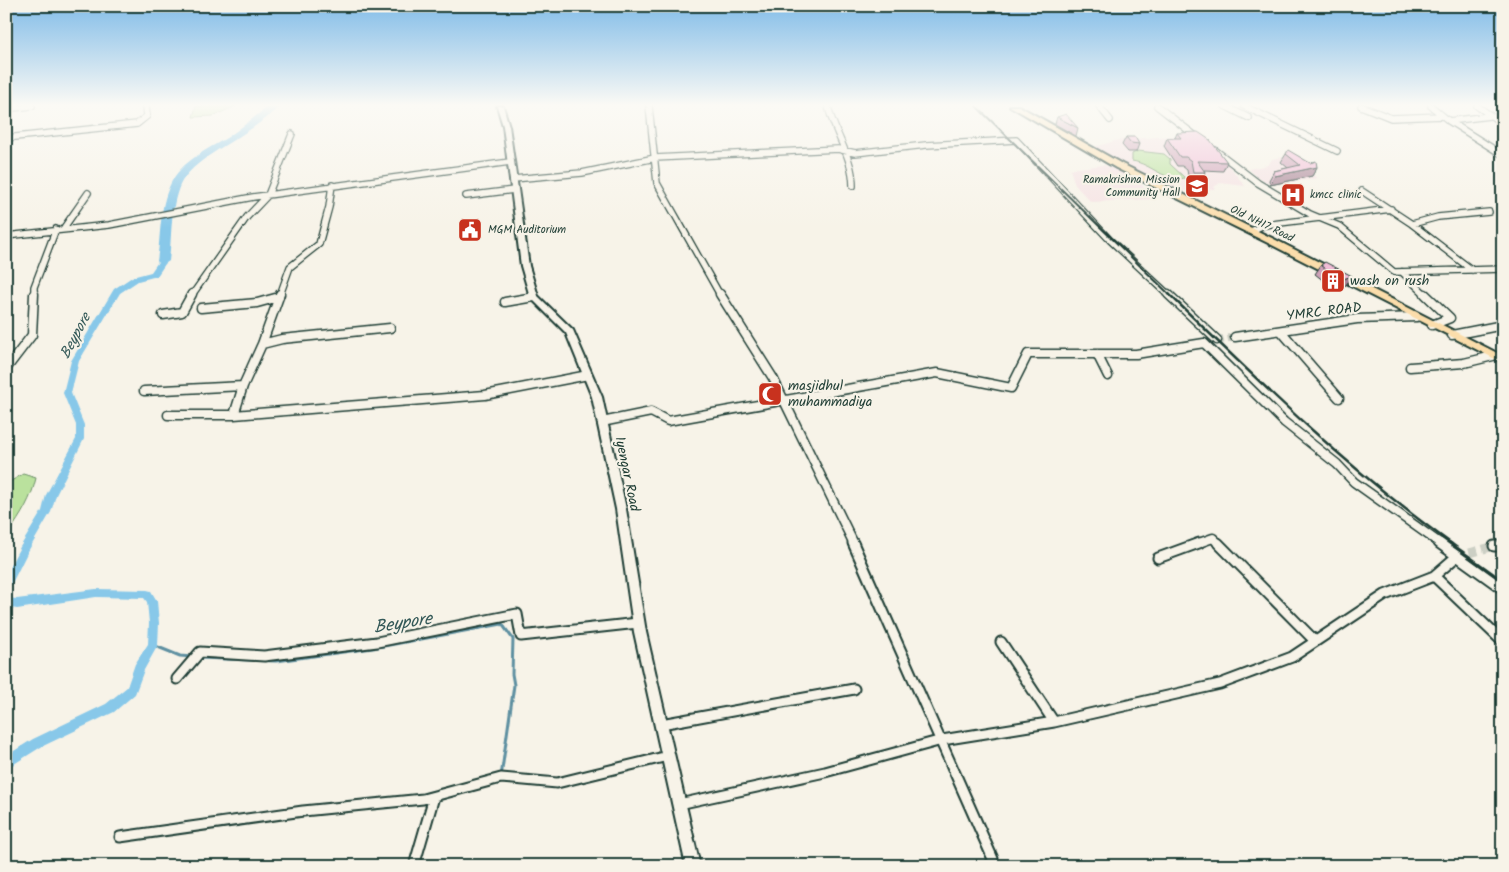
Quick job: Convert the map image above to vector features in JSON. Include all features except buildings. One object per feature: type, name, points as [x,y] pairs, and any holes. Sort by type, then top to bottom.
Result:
[{"type":"main road","name":"Iyengar Road","points":[[507,147],[525,266],[534,297],[570,332],[597,397],[621,509],[638,622],[693,866]]},
{"type":"main road","name":"Old NH17 Road","points":[[1085,147],[1119,166],[1251,231],[1503,360]]},
{"type":"street","points":[[163,315],[182,312],[202,278],[215,265],[247,217],[268,195],[287,147]]},
{"type":"street","points":[[654,147],[657,184],[717,290],[773,378],[846,526],[993,859],[990,866]]},
{"type":"street","points":[[845,147],[854,175],[853,186]]},
{"type":"street","points":[[466,196],[513,185],[655,158],[774,150],[838,150],[855,153],[911,147]]},
{"type":"street","points":[[1022,147],[1110,240],[1217,340]]},
{"type":"street","points":[[1328,147],[1337,151]]},
{"type":"street","points":[[1490,147],[1503,155]]},
{"type":"street","points":[[1212,148],[1258,183],[1317,217],[1339,226],[1394,272],[1503,269]]},
{"type":"street","points":[[6,236],[40,234],[59,229],[110,225],[183,209],[268,195],[510,162]]},
{"type":"street","points":[[234,416],[243,386],[262,344],[290,267],[319,244],[329,207],[332,185]]},
{"type":"street","points":[[1362,191],[1412,224],[1472,270]]},
{"type":"street","points":[[6,369],[32,336],[34,287],[59,229],[88,193]]},
{"type":"street","points":[[1251,231],[1264,225],[1391,209]]},
{"type":"street","points":[[1412,224],[1438,217],[1489,212]]},
{"type":"street","points":[[1402,272],[1450,318],[1432,325]]},
{"type":"street","points":[[200,308],[257,304],[279,297]]},
{"type":"street","points":[[505,302],[534,297]]},
{"type":"street","name":"YMRC ROAD","points":[[1235,337],[1357,319],[1417,317]]},
{"type":"street","points":[[1452,335],[1503,325]]},
{"type":"street","points":[[262,344],[282,339],[390,328]]},
{"type":"street","points":[[1281,330],[1339,398]]},
{"type":"street","points":[[602,422],[651,412],[668,421],[937,373],[1010,388],[1028,354],[1136,354],[1204,343],[1284,422],[1337,464],[1354,482],[1503,589]]},
{"type":"street","points":[[1097,354],[1108,376]]},
{"type":"street","points":[[1410,367],[1464,362],[1493,356]]},
{"type":"street","points":[[168,415],[234,416],[485,395],[588,375]]},
{"type":"street","points":[[144,391],[243,386]]},
{"type":"street","points":[[1158,558],[1212,538],[1315,641]]},
{"type":"street","points":[[679,804],[825,772],[942,740],[1054,722],[1220,684],[1292,658],[1385,595],[1434,576],[1456,557]]},
{"type":"street","points":[[1434,576],[1503,642]]},
{"type":"street","points":[[177,679],[200,652],[264,656],[378,642],[517,614],[521,636],[638,622]]},
{"type":"street","points":[[1001,642],[1054,722]]},
{"type":"street","points":[[661,724],[854,689]]},
{"type":"street","points":[[120,837],[304,811],[434,797],[501,778],[557,783],[668,756]]},
{"type":"street","points":[[414,866],[434,797]]},
{"type":"shaded area","points":[[1203,147],[1227,163],[1245,186],[1220,183],[1214,187],[1216,189],[1211,189],[1200,196],[1181,190],[1091,148]]},
{"type":"shaded area","points":[[1282,157],[1318,178],[1275,185],[1258,178],[1249,169],[1268,165],[1272,159]]},
{"type":"shaded area","points":[[1104,165],[1135,176],[1152,199],[1091,202],[1075,185],[1070,169]]},
{"type":"green space","points":[[1138,151],[1164,154],[1170,159],[1170,164],[1185,178],[1178,179],[1164,175],[1146,165],[1132,161],[1132,154]]},
{"type":"green space","points":[[23,474],[36,478],[34,485],[22,513],[9,532],[6,532],[6,484]]},
{"type":"waterway","points":[[163,261],[169,206],[175,186],[184,172],[196,161],[218,147]]},
{"type":"waterway","name":"Beypore","points":[[6,584],[23,550],[46,512],[51,495],[80,439],[80,425],[67,393],[75,361],[117,291],[135,279],[154,274],[163,261]]},
{"type":"waterway","name":"Beypore","points":[[6,602],[17,604],[96,593],[147,594],[152,601],[154,623],[153,645],[139,668],[131,690],[110,708],[37,743],[6,763]]},
{"type":"waterway","name":"Beypore","points":[[200,658],[276,661],[373,648],[502,624],[513,639],[512,674],[514,685],[501,777]]},
{"type":"waterway","name":"Beypore","points":[[153,645],[180,656],[192,657]]},
{"type":"tunnel","points":[[1204,343],[1235,337]]},
{"type":"tunnel","points":[[1456,557],[1494,546]]},
{"type":"railway","points":[[1018,147],[1170,295]]},
{"type":"railway","points":[[1169,294],[1341,456],[1414,516],[1452,544]]},
{"type":"railway","points":[[1450,543],[1503,581]]},
{"type":"place","name":"Ramakrishna Mission Community Hall","points":[[1197,186]]},
{"type":"place","name":"kmcc clinic","points":[[1293,195]]},
{"type":"place","name":"MGM Auditorium","points":[[470,230]]},
{"type":"place","name":"wash on rush","points":[[1333,281]]},
{"type":"place","name":"masjidhul muhammadiya","points":[[770,394]]}]
